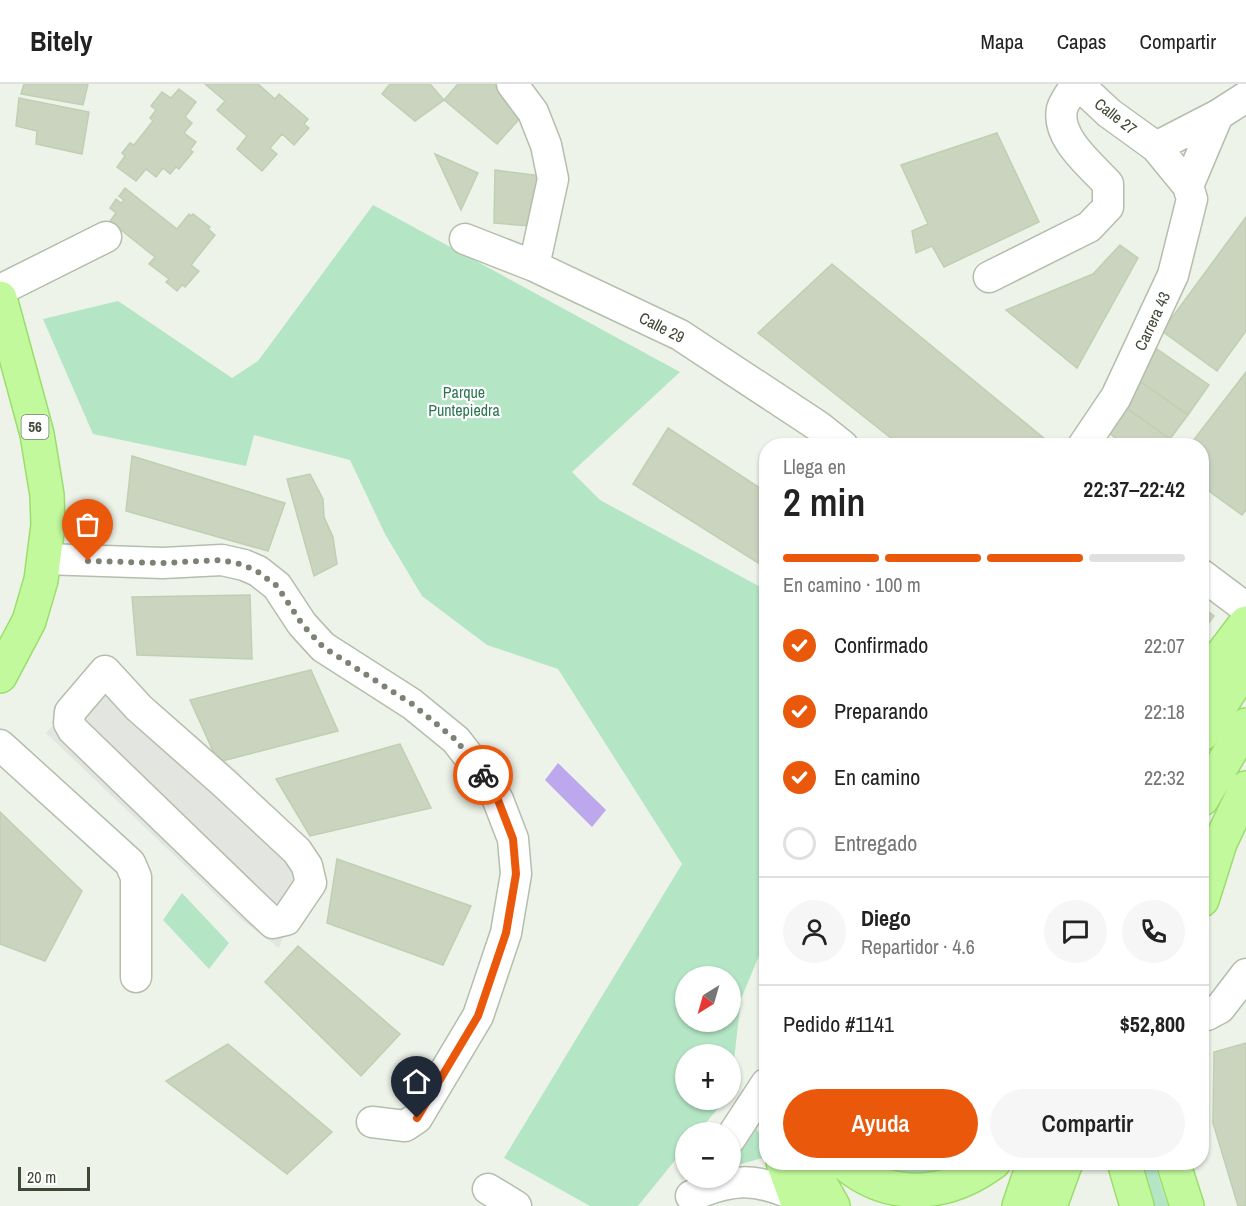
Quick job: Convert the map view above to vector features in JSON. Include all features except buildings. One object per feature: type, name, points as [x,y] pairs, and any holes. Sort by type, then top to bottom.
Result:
[{"type":"main road","name":"56","points":[[0,298],[37,434],[48,525],[41,580],[29,621],[0,676]]},
{"type":"main road","points":[[1209,672],[1246,623]]},
{"type":"main road","points":[[1209,723],[1246,666]]},
{"type":"main road","points":[[1209,787],[1246,725]]},
{"type":"main road","points":[[1209,878],[1220,843],[1246,788]]},
{"type":"main road","points":[[786,1170],[797,1200]]},
{"type":"main road","points":[[812,1170],[832,1206]]},
{"type":"main road","points":[[852,1170],[883,1186],[914,1191],[940,1189],[966,1181],[982,1170]]},
{"type":"main road","points":[[1019,1206],[1031,1170]]},
{"type":"main road","points":[[1050,1206],[1063,1170]]},
{"type":"main road","points":[[1126,1170],[1137,1206]]},
{"type":"street","points":[[512,84],[533,112],[546,145],[553,179],[534,266]]},
{"type":"street","points":[[989,277],[1089,227],[1108,207],[1108,184],[1074,147],[1062,125],[1062,108],[1077,84]]},
{"type":"street","name":"Calle 27","points":[[1077,84],[1109,113],[1156,147]]},
{"type":"street","points":[[1188,186],[1156,147],[1218,115],[1246,97]]},
{"type":"street","name":"Carrera 43","points":[[1090,438],[1116,397],[1173,274],[1192,199],[1188,186],[1218,115]]},
{"type":"street","points":[[0,290],[106,237]]},
{"type":"street","name":"Calle 29","points":[[465,239],[534,266],[680,334],[833,438]]},
{"type":"street","points":[[44,559],[163,563],[222,560],[244,565],[258,572],[277,586],[302,624],[323,647],[412,704],[456,740],[494,792],[513,839],[516,874],[506,933],[478,1016],[417,1118],[405,1126],[372,1122]]},
{"type":"street","points":[[1209,580],[1246,608]]},
{"type":"street","points":[[105,671],[139,708],[297,851],[308,866],[311,883],[286,920],[273,923],[73,730],[69,723],[70,712],[105,671]]},
{"type":"street","points":[[0,745],[129,863],[136,877],[136,977]]},
{"type":"street","points":[[1209,1014],[1220,1008],[1246,974]]},
{"type":"street","points":[[741,1122],[759,1094]]},
{"type":"street","points":[[692,1193],[743,1181],[766,1184],[797,1200]]},
{"type":"street","points":[[488,1189],[516,1206]]},
{"type":"green space","name":"Parque Puntepiedra","points":[[373,205],[680,372],[572,472],[600,500],[759,586],[759,956],[741,999],[741,966],[675,966],[675,1032],[737,1032],[736,1044],[675,1044],[675,1110],[717,1110],[706,1122],[675,1122],[675,1160],[638,1206],[590,1206],[504,1158],[682,864],[558,669],[487,645],[422,596],[385,534],[350,460],[254,435],[246,466],[93,434],[43,319],[118,301],[232,378],[258,361]]},
{"type":"green space","points":[[182,893],[229,943],[209,969],[163,920]]},
{"type":"green space","points":[[756,1128],[759,1133],[759,1159],[741,1164],[741,1148]]},
{"type":"green space","points":[[892,1170],[934,1170],[917,1175]]},
{"type":"green space","points":[[1137,1170],[1156,1170],[1168,1206],[1148,1206]]},
{"type":"shaded area","points":[[110,661],[238,772],[308,863],[279,948],[243,921],[46,733]]},
{"type":"shaded area","points":[[558,763],[606,810],[592,827],[545,780]]},
{"type":"way so far","points":[[88,561],[163,563],[222,560],[244,565],[258,572],[277,586],[302,624],[323,647],[412,704],[456,740],[483,775]]},
{"type":"route","points":[[417,1118],[478,1016],[506,933],[516,874],[513,839],[498,800],[483,775]]}]
